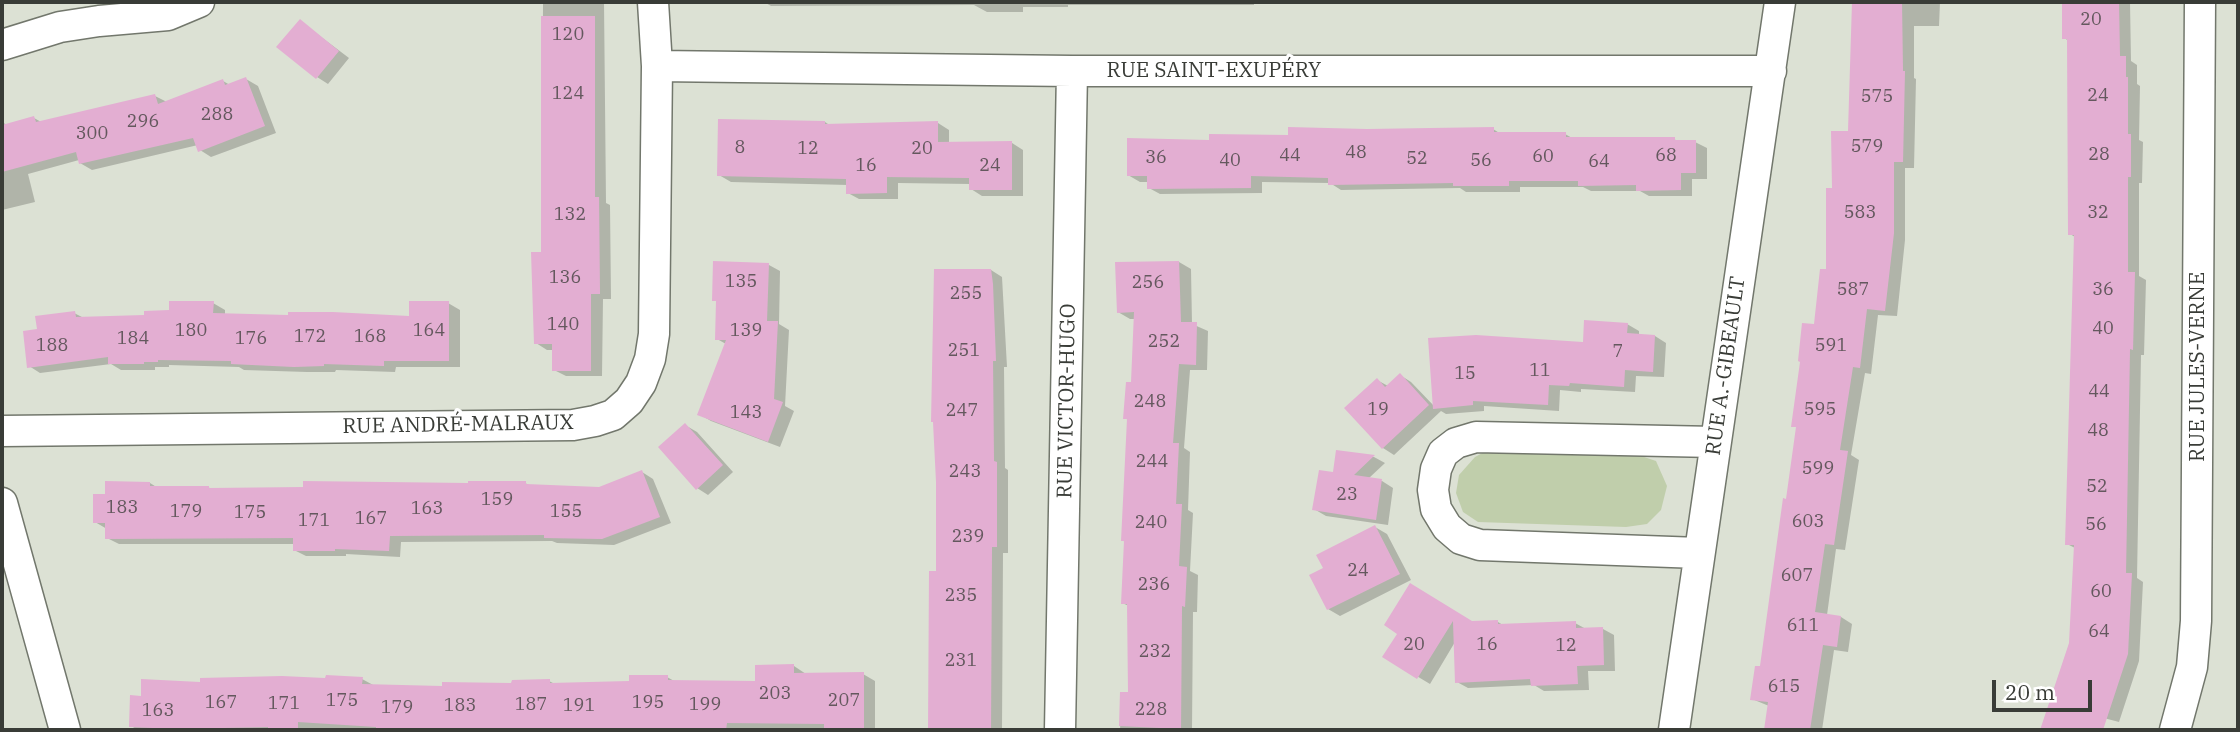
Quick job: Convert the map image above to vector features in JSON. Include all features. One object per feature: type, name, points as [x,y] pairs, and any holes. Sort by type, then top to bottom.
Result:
[{"type":"street","points":[[2,45],[60,27],[168,15],[199,2]]},
{"type":"street","name":"RUE ANDRÉ-MALRAUX","points":[[2,430],[573,425],[613,415],[629,401],[640,383],[650,359],[654,334],[657,66],[653,2]]},
{"type":"street","name":"RUE A.-GIBEAULT","points":[[1674,730],[1780,2]]},
{"type":"street","name":"RUE JULES-VERNE","points":[[2175,730],[2192,667],[2196,621],[2200,2]]},
{"type":"street","name":"RUE SAINT-EXUPÉRY","points":[[657,66],[1072,71],[1770,71]]},
{"type":"street","name":"RUE VICTOR-HUGO","points":[[1060,730],[1072,71]]},
{"type":"street","points":[[1699,553],[1480,545],[1461,539],[1447,527],[1436,509],[1433,490],[1436,469],[1443,453],[1456,443],[1476,437],[1715,442]]},
{"type":"street","points":[[2,503],[65,730]]},
{"type":"green space","points":[[1490,449],[1632,453],[1656,461],[1667,486],[1661,510],[1647,524],[1626,527],[1478,522],[1463,512],[1456,493],[1459,475],[1475,457]]},
{"type":"building","points":[[1852,2],[1902,2],[1905,71],[1903,162],[1894,162],[1894,233],[1885,311],[1867,309],[1860,368],[1853,367],[1840,450],[1848,451],[1834,545],[1825,544],[1815,612],[1841,616],[1837,647],[1823,645],[1810,730],[1764,730],[1768,702],[1750,700],[1755,666],[1760,666],[1783,498],[1786,499],[1796,427],[1791,427],[1800,362],[1802,323],[1814,324],[1820,269],[1826,269],[1826,188],[1832,188],[1831,131],[1848,131]]},
{"type":"building","points":[[2062,2],[2119,2],[2120,56],[2126,56],[2128,77],[2131,177],[2128,177],[2128,272],[2135,272],[2133,350],[2130,349],[2126,573],[2132,573],[2128,654],[2103,730],[2040,730],[2069,643],[2074,545],[2065,545],[2074,235],[2068,235],[2067,39],[2062,39]]},
{"type":"building","points":[[541,16],[595,16],[595,197],[599,197],[600,294],[591,294],[591,371],[552,371],[552,344],[534,344],[531,252],[541,252]]},
{"type":"building","points":[[300,19],[339,51],[316,79],[276,47]]},
{"type":"building","points":[[246,77],[265,126],[198,152],[193,138],[79,164],[76,152],[2,172],[2,125],[34,116],[36,122],[155,94],[158,104],[223,79],[225,85]]},
{"type":"building","points":[[718,119],[825,121],[825,124],[938,121],[938,142],[1012,141],[1012,190],[969,190],[969,178],[887,177],[887,193],[846,194],[846,179],[717,176]]},
{"type":"building","points":[[1288,127],[1494,127],[1494,132],[1566,132],[1566,137],[1675,137],[1675,140],[1696,140],[1696,173],[1681,173],[1681,190],[1636,191],[1636,185],[1578,186],[1578,181],[1509,181],[1509,186],[1453,186],[1453,183],[1328,185],[1328,178],[1251,176],[1251,188],[1147,189],[1147,176],[1127,176],[1127,138],[1209,140],[1209,134],[1288,135]]},
{"type":"building","points":[[713,261],[769,263],[767,321],[778,321],[774,399],[783,402],[768,442],[697,415],[726,340],[715,340]]},
{"type":"building","points":[[1179,261],[1181,322],[1197,322],[1196,365],[1179,364],[1173,443],[1179,443],[1176,504],[1182,504],[1179,566],[1187,567],[1185,607],[1182,606],[1181,729],[1119,726],[1120,692],[1128,692],[1127,604],[1121,604],[1124,541],[1121,541],[1127,419],[1123,419],[1126,382],[1131,382],[1134,312],[1117,313],[1115,262]]},
{"type":"building","points":[[934,269],[991,269],[993,284],[997,547],[992,547],[991,729],[928,730],[929,571],[936,571],[936,482],[931,422]]},
{"type":"building","points":[[169,301],[214,301],[213,313],[288,315],[288,312],[333,312],[409,316],[409,301],[449,301],[449,361],[384,361],[384,366],[324,364],[294,367],[231,364],[231,361],[158,360],[144,364],[108,364],[108,357],[27,368],[23,331],[37,329],[35,316],[75,311],[76,317],[144,315],[144,311],[169,310]]},
{"type":"building","points":[[1584,320],[1628,323],[1627,333],[1655,335],[1653,372],[1625,370],[1624,387],[1570,383],[1569,386],[1549,385],[1548,405],[1473,401],[1473,405],[1433,409],[1428,338],[1476,335],[1583,342]]},
{"type":"building","points":[[1400,373],[1429,405],[1382,449],[1344,408],[1377,378],[1385,387]]},
{"type":"building","points":[[685,423],[723,465],[696,490],[658,447]]},
{"type":"building","points":[[1336,450],[1375,455],[1354,475],[1382,479],[1376,520],[1312,510],[1319,470],[1333,472]]},
{"type":"building","points":[[642,470],[660,517],[602,539],[544,538],[544,535],[390,536],[389,551],[293,551],[293,538],[105,539],[105,523],[93,523],[93,494],[105,494],[105,481],[209,488],[303,487],[303,481],[526,481],[526,484],[599,487]]},
{"type":"building","points":[[1375,525],[1400,574],[1327,610],[1309,575],[1323,568],[1316,555]]},
{"type":"building","points":[[1410,583],[1472,621],[1498,620],[1498,624],[1576,621],[1576,628],[1603,627],[1604,665],[1577,666],[1578,684],[1531,686],[1530,679],[1455,683],[1453,621],[1417,679],[1382,657],[1397,634],[1384,625]]},
{"type":"building","points":[[794,664],[794,673],[864,672],[864,730],[824,730],[824,724],[727,723],[726,730],[376,730],[376,727],[298,722],[298,730],[268,730],[268,727],[129,727],[130,695],[141,696],[141,679],[200,682],[200,678],[325,678],[326,675],[363,677],[362,684],[442,686],[442,682],[511,683],[512,680],[550,679],[550,683],[629,681],[629,675],[668,675],[668,680],[755,681],[755,665]]}]
